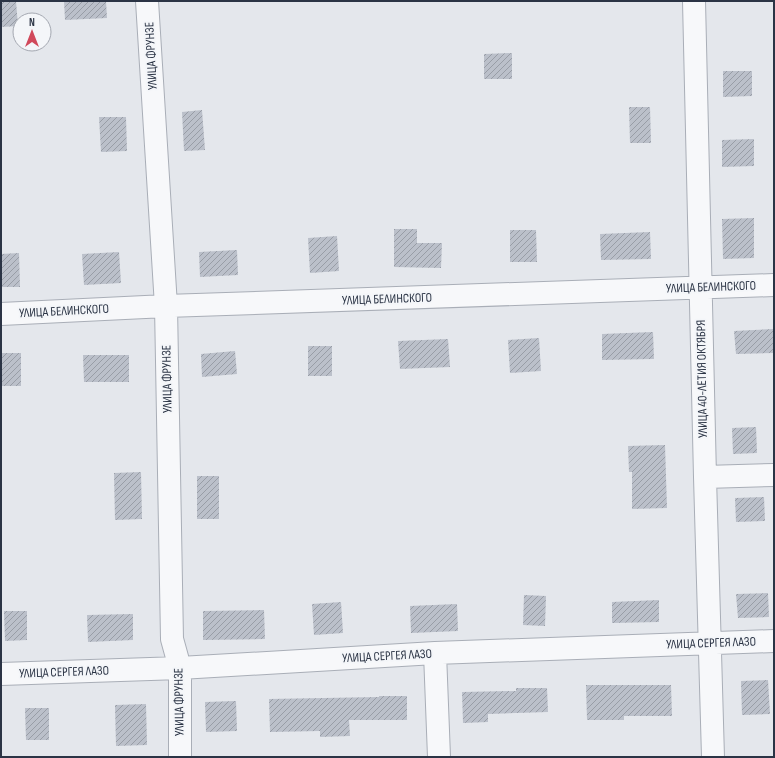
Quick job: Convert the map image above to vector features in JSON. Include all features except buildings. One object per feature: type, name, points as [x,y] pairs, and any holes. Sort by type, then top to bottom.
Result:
[{"type":"street","name":"УЛИЦА ФРУНЗЕ","points":[[148,1],[166,306],[172,639],[180,668],[180,757]]},
{"type":"street","name":"УЛИЦА 40-ЛЕТИЯ ОКТЯБРЯ","points":[[694,1],[704,477],[714,757]]},
{"type":"street","name":"УЛИЦА БЕЛИНСКОГО","points":[[1,314],[166,306],[700,288],[774,284]]},
{"type":"street","points":[[704,477],[774,475]]},
{"type":"street","name":"УЛИЦА СЕРГЕЯ ЛАЗО","points":[[1,674],[180,668],[435,653],[710,642],[774,641]]},
{"type":"street","points":[[435,653],[439,757]]}]
